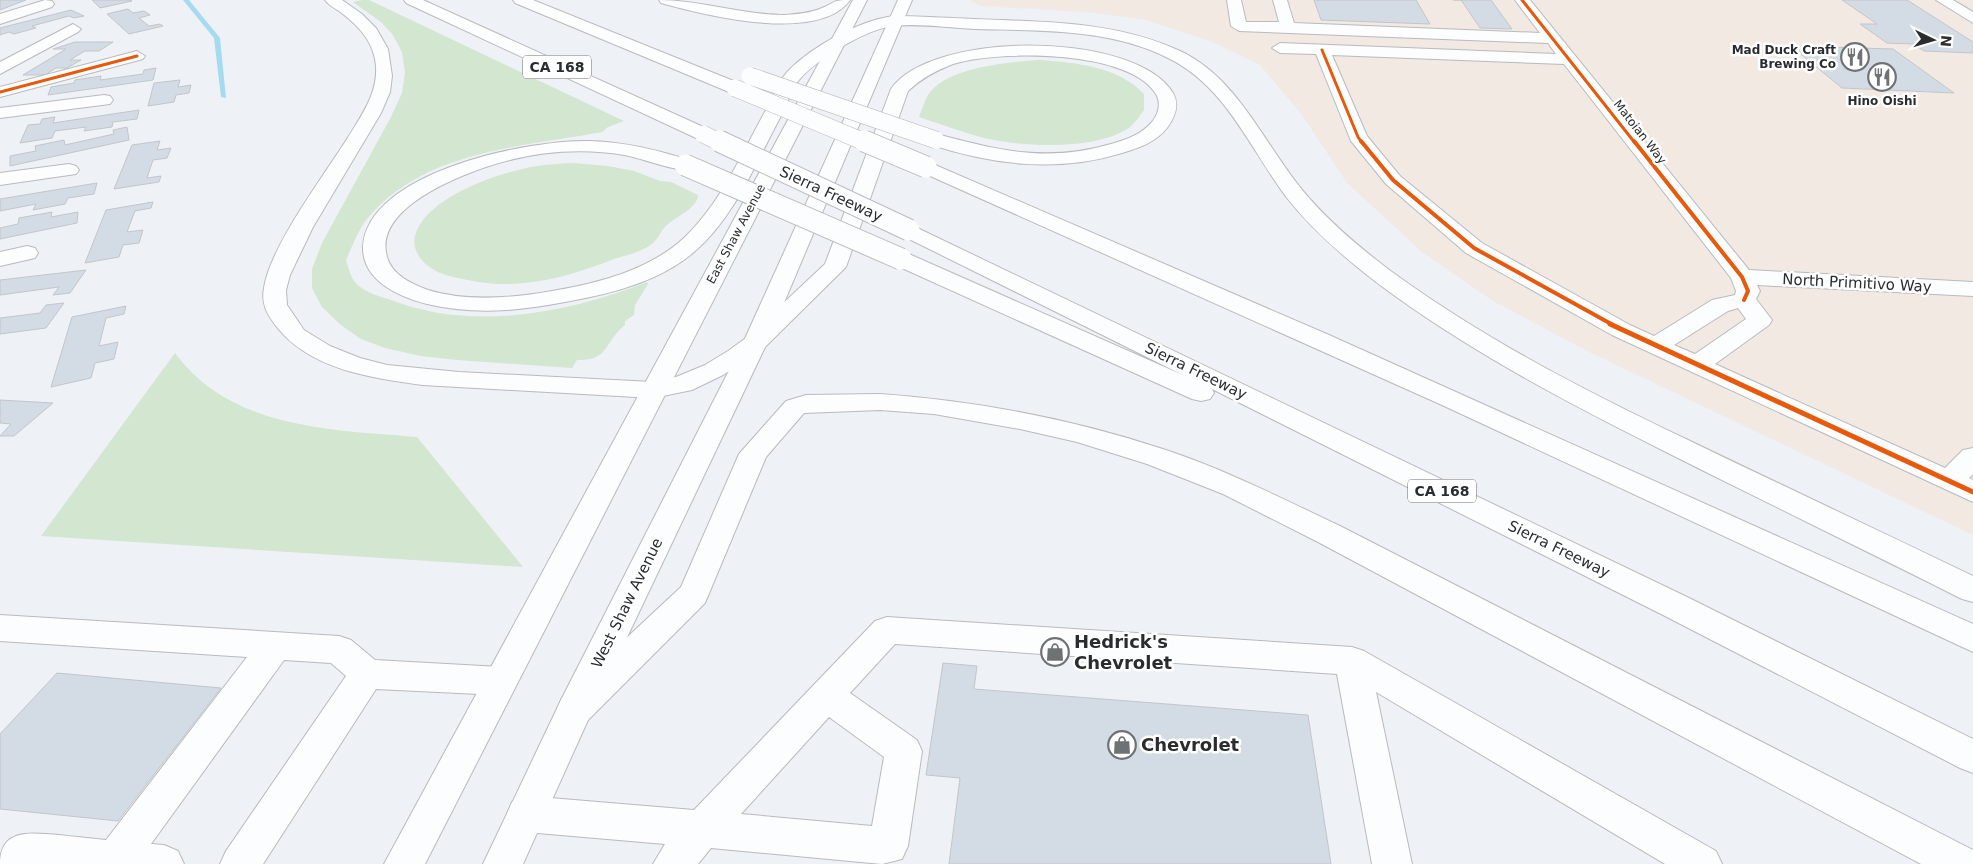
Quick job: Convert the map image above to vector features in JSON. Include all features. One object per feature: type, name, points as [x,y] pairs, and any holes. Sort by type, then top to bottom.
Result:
[{"type":"main road","points":[[332,0],[363,23],[375,39],[382,58],[383,82],[372,111],[292,245],[278,274],[274,291],[277,310],[287,325],[302,339],[325,353],[380,372],[444,379],[653,390],[683,384],[714,370],[755,343],[835,267],[900,89],[918,72],[952,59],[986,53],[1031,50],[1082,54],[1113,61],[1146,75],[1164,92],[1168,106],[1161,124],[1149,135],[1118,149],[1079,157],[1033,159],[979,153],[936,140],[739,77],[568,19],[520,0]]},
{"type":"main road","name":"Sierra Freeway","points":[[411,0],[909,230],[1675,606],[1973,757]]},
{"type":"main road","points":[[666,0],[738,16],[792,18],[820,15],[833,10],[842,0]]},
{"type":"main road","name":"East Shaw Avenue","points":[[500,681],[860,0]]},
{"type":"main road","points":[[755,343],[905,0]]},
{"type":"main road","points":[[1234,0],[1239,26],[1552,38]]},
{"type":"main road","points":[[1280,0],[1288,27]]},
{"type":"main road","name":"Matoian Way","points":[[1522,0],[1743,289],[1760,320],[1697,366]]},
{"type":"main road","points":[[1944,0],[1973,18]]},
{"type":"main road","points":[[0,19],[47,4]]},
{"type":"main road","points":[[568,19],[634,32],[719,64]]},
{"type":"main road","points":[[1675,606],[901,259],[778,207],[685,165],[641,151],[585,146],[536,150],[482,162],[436,180],[397,206],[377,232],[375,259],[383,274],[408,291],[440,300],[498,304],[539,301],[588,290],[665,262],[690,246],[718,211],[795,74],[838,43],[864,28],[895,21],[1082,30],[1127,38],[1181,57],[1196,66],[1215,82],[1292,191],[1322,225],[1363,261],[1438,315],[1512,360],[1630,423],[1973,590]]},
{"type":"main road","points":[[0,69],[72,28]]},
{"type":"main road","points":[[1280,48],[1568,59]]},
{"type":"main road","points":[[1322,50],[1358,137],[1393,180],[1474,248],[1621,330],[1961,487],[1973,457]]},
{"type":"main road","points":[[0,92],[138,56]]},
{"type":"main road","points":[[739,77],[926,167],[1169,272],[1789,553],[1973,639]]},
{"type":"main road","points":[[0,113],[104,100]]},
{"type":"main road","points":[[0,179],[69,170]]},
{"type":"main road","points":[[0,259],[27,253]]},
{"type":"main road","name":"North Primitivo Way","points":[[1655,346],[1743,289],[1973,289]]},
{"type":"main road","name":"West Shaw Avenue","points":[[503,864],[575,709],[755,343]]},
{"type":"main road","points":[[575,709],[694,594],[753,454],[795,407],[806,403],[830,401],[934,406],[1020,420],[1082,434],[1157,457],[1233,486],[1329,534],[1960,864]]},
{"type":"main road","points":[[0,628],[339,650],[367,674],[500,681],[404,864]]},
{"type":"main road","points":[[673,864],[702,829],[887,630],[1352,661],[1702,864]]},
{"type":"main road","points":[[115,860],[276,646]]},
{"type":"main road","points":[[1352,661],[1392,864]]},
{"type":"main road","points":[[240,864],[367,674]]},
{"type":"main road","points":[[526,814],[888,846],[904,751],[827,696]]},
{"type":"main road","points":[[15,864],[25,851],[164,864]]},
{"type":"shaded area","points":[[970,0],[1973,0],[1973,535],[1587,351],[1493,301],[1422,252],[1347,183],[1302,115],[1260,65],[1210,41],[1146,20],[1085,12],[980,6]]},
{"type":"green space","points":[[369,0],[624,121],[608,127],[602,132],[476,155],[445,165],[416,178],[390,196],[367,219],[361,228],[346,260],[354,281],[361,288],[371,293],[422,310],[454,315],[487,317],[553,310],[617,293],[647,282],[648,284],[635,305],[634,315],[625,321],[625,325],[613,337],[601,354],[588,359],[577,360],[572,368],[421,356],[385,348],[361,339],[341,325],[322,307],[312,288],[312,269],[322,243],[391,117],[402,93],[405,72],[402,52],[393,35],[381,22],[353,2]]},
{"type":"green space","points":[[1040,60],[1082,65],[1122,77],[1144,94],[1144,110],[1130,127],[1116,135],[1099,140],[1059,145],[1038,145],[984,138],[919,117],[928,95],[949,78],[979,68],[1012,62]]},
{"type":"green space","points":[[572,163],[608,166],[634,171],[660,181],[671,182],[698,195],[697,200],[694,205],[668,224],[654,242],[644,249],[559,277],[521,283],[483,283],[442,274],[423,262],[416,250],[415,236],[422,222],[433,209],[449,198],[467,188],[505,174],[542,165]]},
{"type":"green space","points":[[175,353],[198,378],[224,397],[254,411],[285,421],[317,427],[351,432],[417,437],[523,567],[41,536]]},
{"type":"building","points":[[0,0],[26,0],[0,10]]},
{"type":"building","points":[[92,0],[131,0],[132,1],[100,8]]},
{"type":"building","points":[[1314,0],[1416,0],[1430,24],[1321,20]]},
{"type":"building","points":[[1461,0],[1491,0],[1512,29],[1480,28]]},
{"type":"building","points":[[1842,0],[1907,0],[1973,42],[1973,53],[1924,51],[1913,44],[1887,43],[1860,24],[1877,24]]},
{"type":"building","points":[[128,9],[133,13],[144,11],[150,15],[139,18],[149,26],[160,24],[163,26],[129,34],[107,14]]},
{"type":"building","points":[[71,10],[84,16],[74,18],[69,16],[32,26],[36,28],[14,34],[9,32],[0,35],[0,28]]},
{"type":"building","points":[[75,42],[113,42],[99,51],[85,51],[70,60],[81,60],[67,68],[56,68],[45,75],[23,75],[66,49],[53,49]]},
{"type":"building","points":[[1791,46],[1893,49],[1954,93],[1842,88]]},
{"type":"building","points":[[156,68],[153,80],[48,95],[51,87],[74,83],[75,80],[101,76],[100,80],[143,74],[144,70]]},
{"type":"building","points":[[180,80],[178,87],[191,85],[189,93],[176,95],[174,102],[148,106],[154,83]]},
{"type":"building","points":[[139,110],[137,119],[113,122],[112,127],[84,131],[86,127],[55,131],[52,138],[20,143],[28,125],[40,124],[42,119],[55,117],[53,123]]},
{"type":"building","points":[[127,127],[129,140],[10,166],[10,156],[36,151],[35,146],[64,140],[65,145],[114,134],[113,130]]},
{"type":"building","points":[[160,141],[157,150],[171,148],[167,158],[153,160],[147,178],[161,176],[159,182],[114,189],[132,145]]},
{"type":"building","points":[[97,183],[94,194],[68,198],[65,204],[33,210],[36,204],[0,211],[0,199]]},
{"type":"building","points":[[153,202],[151,208],[135,211],[127,232],[143,230],[139,243],[123,245],[119,257],[85,263],[106,210]]},
{"type":"building","points":[[52,212],[51,217],[78,212],[77,223],[0,239],[0,228],[18,224],[19,218]]},
{"type":"building","points":[[86,270],[70,293],[53,295],[59,287],[0,295],[0,280]]},
{"type":"building","points":[[64,303],[46,328],[0,334],[0,318],[40,313],[46,305]]},
{"type":"building","points":[[126,306],[124,314],[106,318],[99,346],[118,342],[114,359],[95,363],[91,378],[51,387],[72,317]]},
{"type":"building","points":[[0,400],[53,403],[14,436],[0,436],[11,424],[0,423]]},
{"type":"building","name":"Chevrolet","points":[[943,663],[977,666],[974,689],[1308,715],[1331,864],[949,864],[960,778],[926,775]]},
{"type":"building","points":[[57,673],[221,688],[118,821],[0,809],[0,734]]},
{"type":"waterway","points":[[186,0],[217,38],[224,97]]},
{"type":"cycle path","points":[[1522,0],[1742,277],[1748,291],[1744,300]]},
{"type":"cycle path","points":[[1322,50],[1358,137],[1393,180],[1474,248],[1621,330],[1973,492]]},
{"type":"cycle path","points":[[0,92],[137,56]]},
{"type":"place","name":"Mad Duck Craft Brewing Co","points":[[1855,57]]},
{"type":"place","name":"Hino Oishi","points":[[1882,77]]},
{"type":"place","name":"Hedrick's Chevrolet","points":[[1055,652]]},
{"type":"place","name":"Chevrolet","points":[[1122,745]]}]
